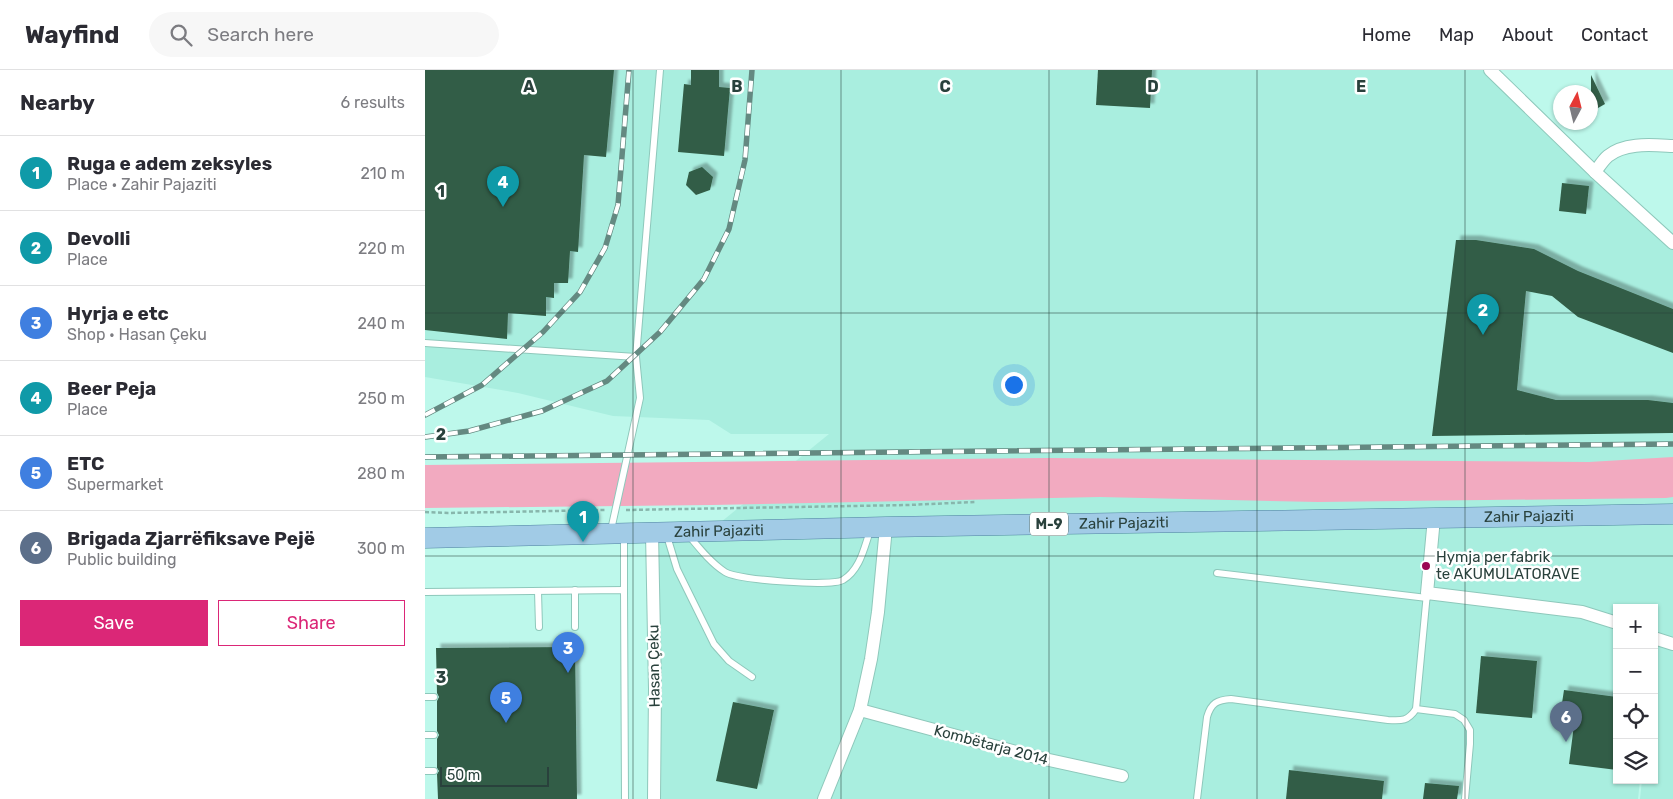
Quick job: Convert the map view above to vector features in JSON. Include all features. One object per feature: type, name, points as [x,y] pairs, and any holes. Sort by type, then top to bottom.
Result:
[{"type":"main road","name":"Zahir Pajaziti","points":[[425,538],[878,527],[1673,514]]},
{"type":"street","points":[[1490,70],[1595,172],[1673,244]]},
{"type":"street","points":[[1595,172],[1608,156],[1624,147],[1673,146]]},
{"type":"street","points":[[1434,518],[1427,595],[1582,612],[1613,622]]},
{"type":"street","points":[[824,799],[860,710],[871,659],[878,612],[878,527]]},
{"type":"street","name":"Hasan Çeku","points":[[654,799],[655,689],[668,532]]},
{"type":"street","name":"Kombëtarja 2014","points":[[860,710],[1031,756],[1122,776]]},
{"type":"lane","points":[[625,799],[624,590],[617,533],[640,398],[636,357],[660,70]]},
{"type":"lane","points":[[425,343],[636,357]]},
{"type":"lane","points":[[668,532],[705,556],[726,573],[756,580],[809,582],[842,581],[856,569],[878,527]]},
{"type":"lane","points":[[668,532],[677,569],[714,644],[729,661],[752,677]]},
{"type":"lane","points":[[1197,799],[1207,717],[1210,708],[1215,702],[1231,699],[1401,721],[1411,717],[1415,708],[1427,595],[1217,573]]},
{"type":"lane","points":[[575,590],[575,627]]},
{"type":"lane","points":[[425,592],[624,590]]},
{"type":"lane","points":[[538,591],[539,627]]},
{"type":"lane","points":[[425,697],[434,697]]},
{"type":"lane","points":[[1415,708],[1455,714],[1465,720],[1470,730],[1465,799]]},
{"type":"lane","points":[[425,735],[434,735]]},
{"type":"lane","points":[[425,771],[435,771]]},
{"type":"path","points":[[624,510],[975,502]]},
{"type":"path","points":[[425,512],[448,514],[614,510]]},
{"type":"shaded area","points":[[425,70],[1490,70],[1553,127],[1553,130],[1557,130],[1673,235],[1673,799],[1640,799],[1642,784],[1658,784],[1658,604],[1613,604],[1613,784],[1640,784],[1638,799],[654,799],[652,533],[710,531],[829,434],[731,434],[709,420],[613,416],[518,393],[425,377]]},
{"type":"shaded area","points":[[1673,457],[1673,497],[1666,498],[1318,502],[1100,497],[712,505],[425,508],[425,465],[1048,458],[1589,462]]},
{"type":"building","points":[[425,70],[614,70],[606,157],[584,155],[578,252],[570,251],[568,283],[554,283],[554,298],[546,297],[546,316],[508,313],[507,339],[425,330]]},
{"type":"building","points":[[691,70],[719,70],[719,87],[730,88],[724,156],[678,152],[684,84],[691,85]]},
{"type":"building","points":[[1098,70],[1152,70],[1150,108],[1096,105]]},
{"type":"building","points":[[1591,75],[1596,85],[1591,85]]},
{"type":"building","points":[[1598,90],[1605,104],[1598,108]]},
{"type":"building","points":[[702,167],[713,177],[710,190],[696,195],[686,185],[689,172]]},
{"type":"building","points":[[1562,183],[1589,186],[1586,214],[1559,211]]},
{"type":"building","points":[[1456,240],[1476,240],[1534,249],[1578,271],[1673,309],[1673,353],[1578,317],[1552,296],[1526,291],[1517,390],[1556,400],[1648,400],[1673,403],[1673,433],[1432,436]]},
{"type":"building","points":[[575,647],[577,799],[438,799],[437,739],[439,735],[437,731],[437,701],[439,697],[437,693],[436,648]]},
{"type":"building","points":[[1481,656],[1537,661],[1532,718],[1476,713]]},
{"type":"building","points":[[1564,690],[1613,696],[1613,770],[1569,764],[1574,725],[1559,723]]},
{"type":"building","points":[[733,702],[774,710],[757,789],[716,781]]},
{"type":"building","points":[[1289,770],[1384,781],[1382,799],[1286,799]]},
{"type":"building","points":[[1425,783],[1459,786],[1457,799],[1423,799]]},
{"type":"railway","points":[[425,415],[482,385],[543,332],[580,292],[605,248],[618,205],[629,70]]},
{"type":"railway","points":[[425,437],[469,431],[542,411],[607,381],[660,332],[704,279],[729,229],[745,160],[752,70]]},
{"type":"railway","points":[[425,457],[1673,444]]},
{"type":"place","name":"Beer Peja","points":[[503,207]]},
{"type":"place","name":"Devolli","points":[[1483,335]]},
{"type":"place","name":"Ruga e adem zeksyles","points":[[583,542]]},
{"type":"place","name":"Hymja per fabrik te AKUMULATORAVE","points":[[1426,566]]},
{"type":"place","name":"Hyrja e etc","points":[[568,673]]},
{"type":"place","name":"ETC","points":[[506,723]]},
{"type":"place","name":"Brigada Zjarrëfiksave Pejë","points":[[1566,742]]}]
